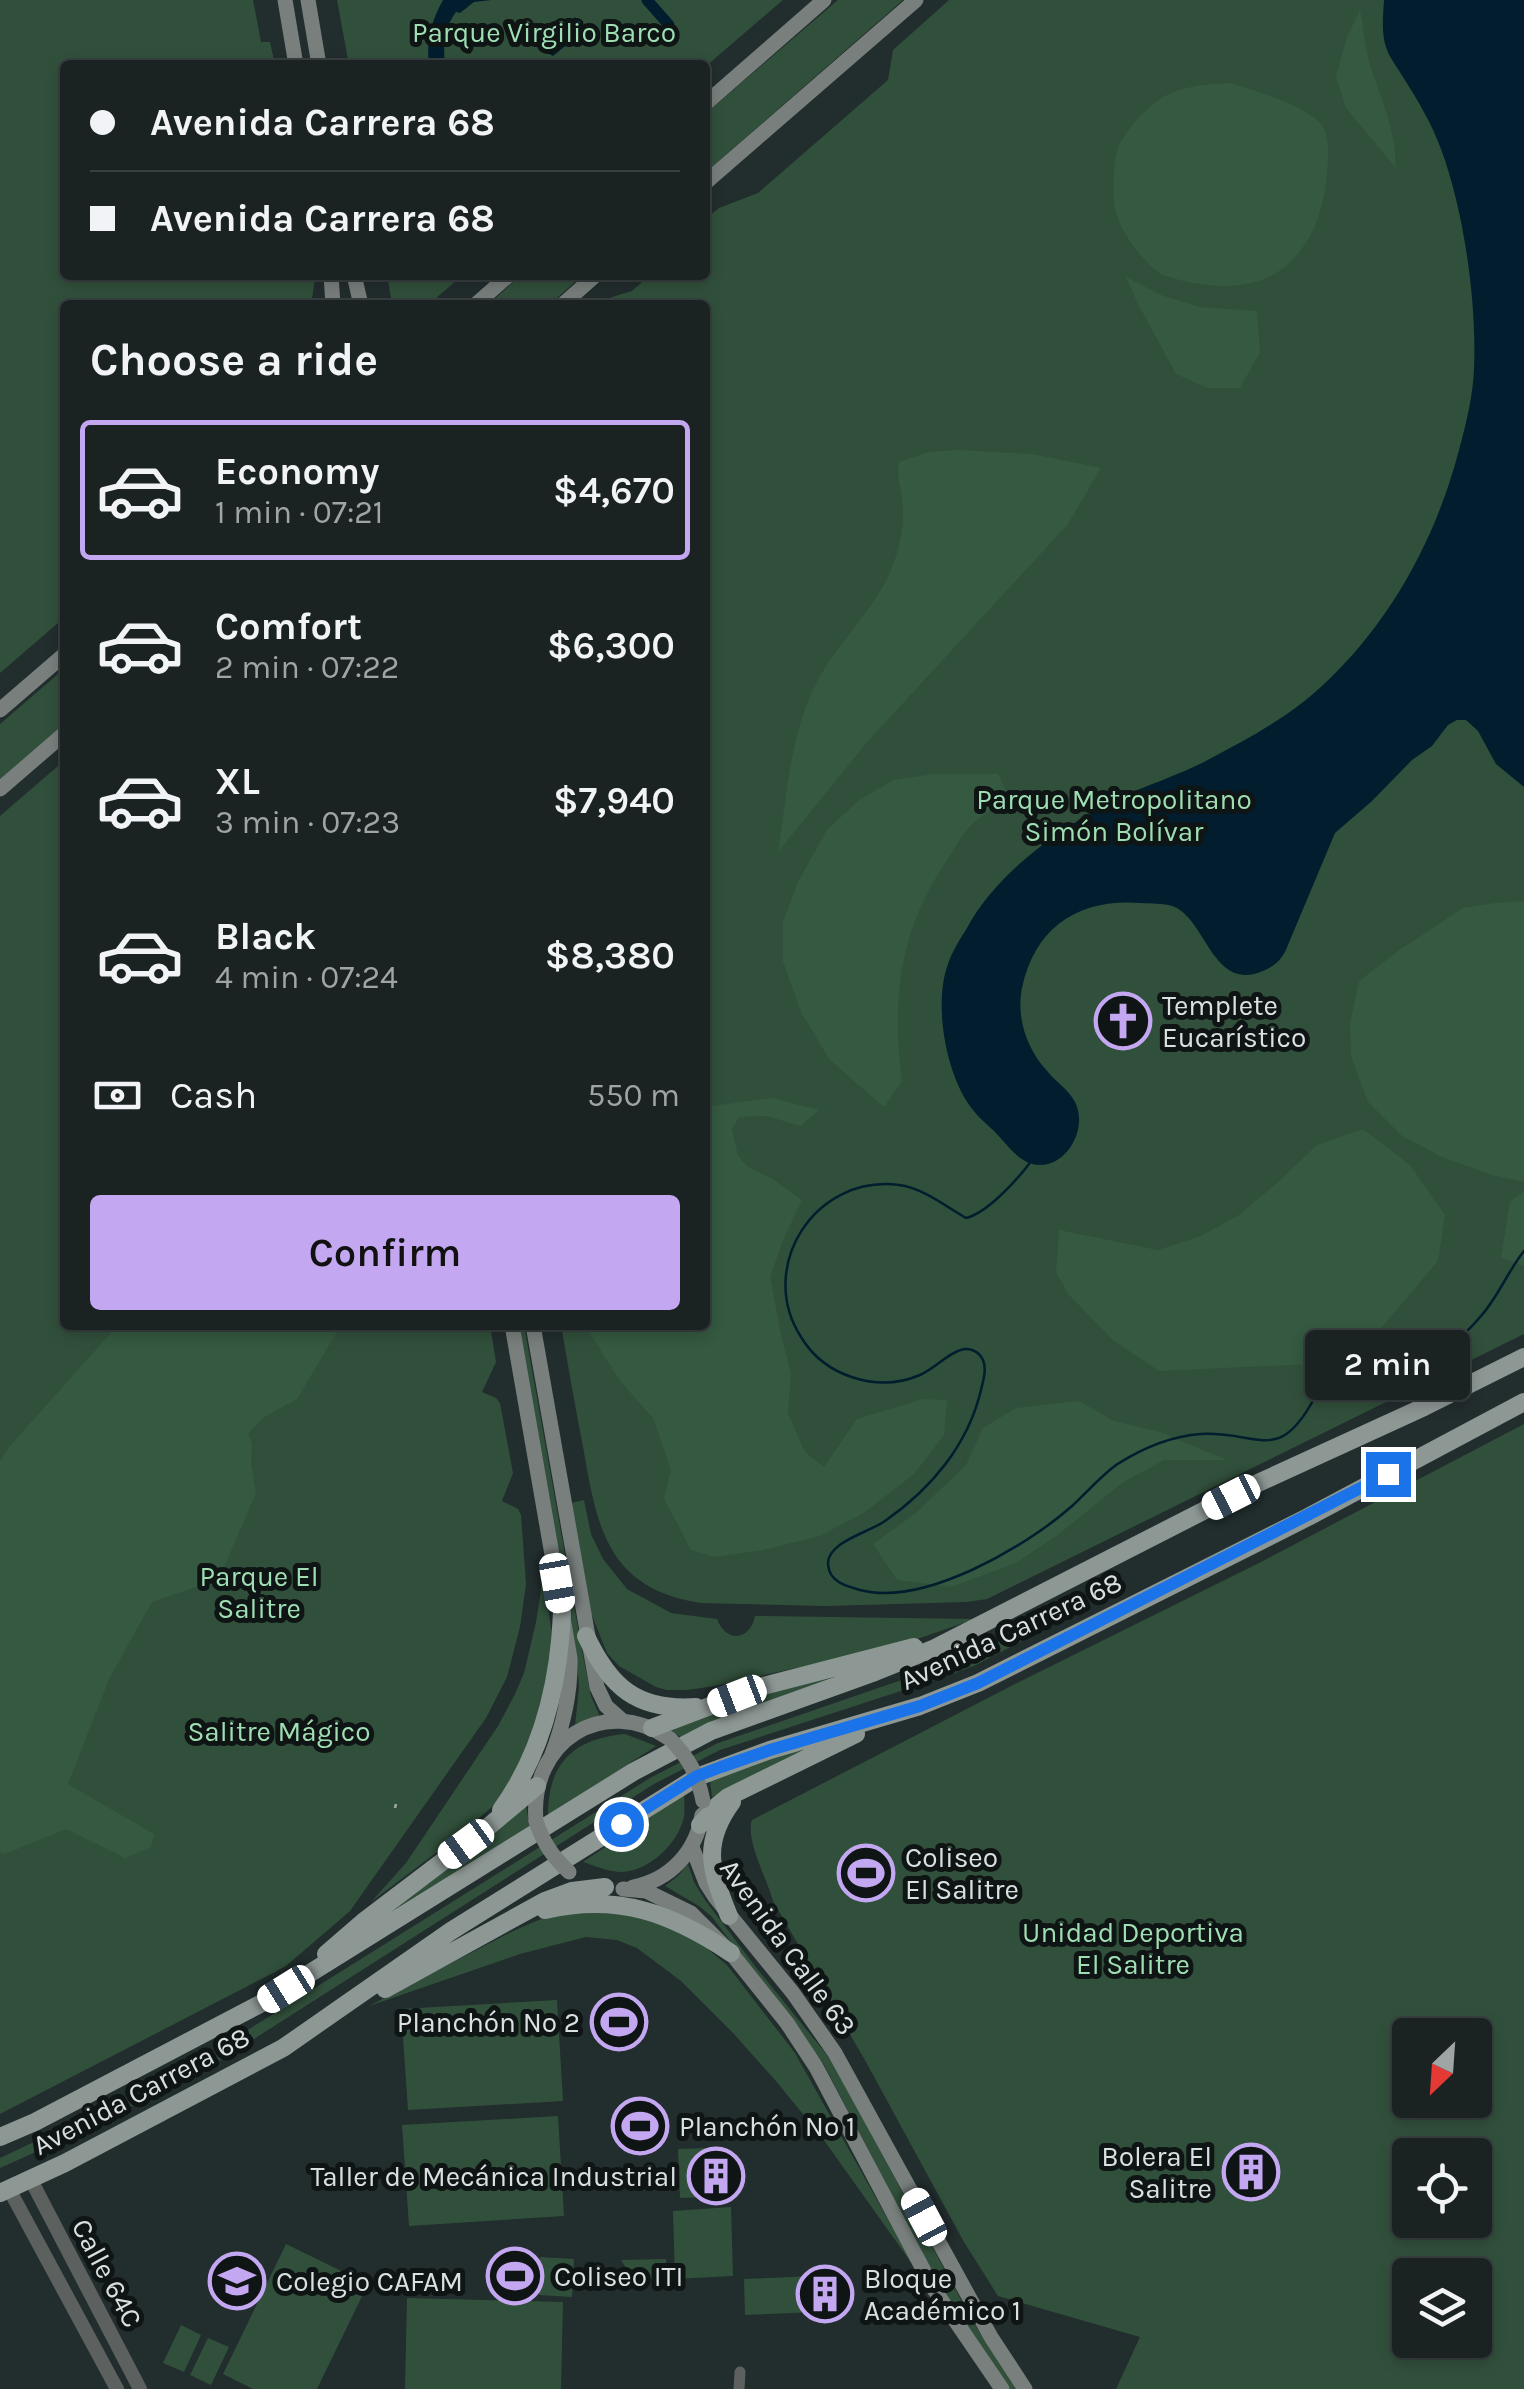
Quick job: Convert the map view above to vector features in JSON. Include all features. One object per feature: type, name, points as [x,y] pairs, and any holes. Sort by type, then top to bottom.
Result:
[{"type":"main road","points":[[286,0],[295,60]]},
{"type":"main road","points":[[308,0],[318,60]]},
{"type":"main road","points":[[710,100],[824,0]]},
{"type":"main road","points":[[710,179],[916,0]]},
{"type":"main road","points":[[480,300],[503,280]]},
{"type":"main road","points":[[568,300],[590,280]]},
{"type":"main road","points":[[0,710],[60,658]]},
{"type":"main road","points":[[0,789],[60,737]]},
{"type":"main road","points":[[513,1330],[570,1658],[564,1718],[536,1786],[536,1821],[543,1841],[569,1872],[586,1882],[614,1888]]},
{"type":"main road","points":[[534,1330],[586,1636],[601,1698],[623,1722]]},
{"type":"main road","name":"Avenida Carrera 68","points":[[0,2138],[220,2027],[634,1772],[686,1744],[738,1720],[906,1660],[962,1635],[1258,1483],[1524,1357]]},
{"type":"main road","name":"Avenida Carrera 68","points":[[5,2191],[284,2048],[451,1931],[697,1776],[770,1750],[887,1717],[978,1683],[1524,1402]]},
{"type":"main road","points":[[488,1827],[518,1782],[542,1729],[557,1672],[562,1613]]},
{"type":"main road","points":[[652,1728],[764,1686],[962,1635]]},
{"type":"main road","points":[[586,1636],[603,1668],[630,1695],[664,1707],[711,1705]]},
{"type":"main road","points":[[700,1825],[718,1805],[746,1787],[816,1756],[887,1717]]},
{"type":"main road","points":[[310,2031],[558,1895],[644,1885],[679,1864],[700,1825],[702,1801],[693,1766],[670,1739],[652,1728],[623,1722],[596,1724],[571,1736],[552,1754]]},
{"type":"main road","points":[[286,1989],[363,1922],[536,1786]]},
{"type":"main road","points":[[729,1916],[715,1882],[710,1853],[722,1818],[746,1787]]},
{"type":"main road","name":"Avenida Calle 63","points":[[692,1846],[706,1883],[835,2053],[970,2300],[1024,2389]]},
{"type":"main road","name":"Avenida Calle 63","points":[[614,1888],[646,1892],[681,1907],[732,1953],[806,2050],[926,2276],[1002,2389]]},
{"type":"main road","points":[[507,1922],[564,1906],[620,1905],[682,1923],[732,1953]]},
{"type":"street","name":"Calle 64C","points":[[31,2180],[140,2389]]},
{"type":"street","name":"Calle 64C","points":[[5,2191],[117,2389]]},
{"type":"street","points":[[739,2389],[740,2372]]},
{"type":"green space","points":[[0,0],[253,0],[261,42],[270,42],[274,60],[60,60],[60,280],[315,280],[312,300],[60,300],[60,621],[0,673]]},
{"type":"green space","name":"Parque Virgilio Barco","points":[[337,0],[783,0],[710,63],[348,60]]},
{"type":"green space","points":[[838,0],[903,0],[710,169],[710,110]]},
{"type":"green space","name":"Parque Metropolitano Simón Bolívar","points":[[949,0],[1524,0],[1524,1334],[987,1599],[826,1606],[701,1603],[670,1596],[645,1584],[626,1569],[612,1550],[594,1503],[562,1330],[710,1330],[710,300],[609,300],[632,291],[644,280],[710,280],[710,215],[758,193],[888,80],[893,50]]},
{"type":"green space","points":[[1360,10],[1368,59],[1391,131],[1396,168],[1346,108],[1336,77],[1347,37]]},
{"type":"green space","points":[[1230,83],[1290,104],[1324,128],[1328,163],[1319,214],[1308,239],[1292,260],[1258,281],[1219,286],[1164,276],[1134,247],[1117,218],[1114,187],[1118,148],[1137,120],[1163,97],[1187,88]]},
{"type":"green space","points":[[1126,277],[1161,295],[1199,307],[1257,311],[1260,352],[1240,388],[1208,388],[1176,374]]},
{"type":"green space","points":[[388,280],[457,280],[434,300],[391,298]]},
{"type":"green space","points":[[516,280],[577,280],[555,300],[494,300]]},
{"type":"green space","points":[[929,452],[1032,454],[1101,468],[1068,524],[868,741],[778,852],[791,765],[808,702],[827,665],[882,588],[897,553],[903,512],[899,462]]},
{"type":"green space","points":[[60,672],[60,728],[0,779],[0,724]]},
{"type":"green space","name":"Parque El Salitre","points":[[60,764],[60,1330],[491,1330],[496,1362],[482,1392],[500,1403],[513,1473],[502,1501],[518,1509],[521,1515],[526,1584],[507,1677],[486,1718],[350,1911],[286,1966],[0,2114],[0,816]]},
{"type":"green space","points":[[934,774],[998,774],[1009,797],[968,829],[919,910],[899,992],[902,1081],[884,1107],[830,1060],[802,1014],[783,962],[783,922],[798,882],[827,830],[859,800],[894,780]]},
{"type":"green space","points":[[1524,901],[1524,1182],[1442,1157],[1402,1136],[1368,1102],[1351,1056],[1350,1024],[1359,981],[1398,951],[1463,908]]},
{"type":"green space","points":[[772,1098],[819,1110],[800,1126],[767,1116],[739,1117],[732,1129],[738,1156],[748,1167],[802,1200],[770,1277],[791,1373],[788,1414],[805,1452],[824,1467],[857,1419],[923,1399],[947,1400],[944,1435],[914,1474],[865,1512],[820,1536],[715,1557],[691,1550],[664,1498],[671,1470],[653,1418],[620,1381],[588,1330],[710,1330],[710,1106]]},
{"type":"green space","points":[[1363,1129],[1410,1165],[1445,1215],[1438,1261],[1381,1328],[1313,1364],[1159,1371],[1114,1341],[1069,1295],[1056,1272],[1059,1230],[1158,1250],[1201,1236],[1239,1215],[1317,1145]]},
{"type":"green space","points":[[1524,1191],[1524,1266],[1501,1257],[1510,1202]]},
{"type":"green space","points":[[114,1330],[338,1330],[297,1399],[264,1417],[248,1434],[256,1493],[219,1579],[152,1602],[109,1679],[68,1784],[154,1834],[151,1847],[125,1858],[66,1829],[5,1854],[0,1852],[0,1461]]},
{"type":"green space","points":[[520,1330],[525,1330],[584,1661],[600,1717],[575,1726],[577,1662]]},
{"type":"green space","points":[[1079,1401],[1114,1421],[1160,1432],[1227,1460],[1164,1460],[1122,1483],[1016,1563],[951,1587],[897,1580],[873,1544],[916,1513],[966,1465],[983,1428],[1016,1408]]},
{"type":"green space","name":"Unidad Deportiva El Salitre","points":[[1524,1424],[1524,2389],[1116,2389],[1140,2337],[998,2296],[773,1901],[751,1828],[752,1820],[1257,1564]]},
{"type":"green space","points":[[584,1500],[591,1534],[603,1559],[627,1589],[671,1613],[717,1619],[732,1635],[748,1630],[755,1616],[975,1619],[900,1645],[715,1686],[687,1690],[656,1687],[619,1666],[607,1653],[591,1613],[571,1503]]},
{"type":"green space","points":[[543,1576],[552,1634],[551,1665],[539,1725],[499,1801],[371,1902],[406,1863],[498,1726],[515,1694],[524,1673]]},
{"type":"green space","points":[[1018,1633],[1022,1641],[976,1665],[720,1750],[654,1784],[224,2058],[96,2125],[0,2168],[0,2158],[219,2048],[650,1778],[718,1743],[945,1665]]},
{"type":"green space","points":[[855,1670],[682,1738],[669,1730],[789,1685]]},
{"type":"green space","points":[[625,1734],[656,1746],[548,1816],[553,1782],[567,1757],[591,1741]]},
{"type":"green space","points":[[833,1737],[712,1797],[710,1780]]},
{"type":"green space","points":[[684,1794],[681,1827],[669,1846],[652,1861],[622,1872],[583,1862]]},
{"type":"green space","points":[[526,1806],[530,1829],[349,1944]]},
{"type":"green space","points":[[688,1864],[705,1900],[831,2060],[973,2322],[1017,2389],[1008,2389],[944,2295],[823,2063],[712,1917],[665,1886]]},
{"type":"green space","points":[[602,1910],[646,1919],[693,1937],[727,1965],[795,2053],[915,2268],[821,2136],[775,2080],[681,1981],[637,1948],[617,1940],[586,1937],[520,1954],[369,2006],[546,1917]]},
{"type":"green space","name":"Planchón Nº 2","points":[[618,1997],[639,2008],[619,2047],[599,2037]]},
{"type":"green space","points":[[557,2000],[563,2101],[408,2110],[401,2009]]},
{"type":"green space","name":"Planchón Nº 1","points":[[663,2111],[665,2138],[617,2141],[615,2114]]},
{"type":"green space","points":[[558,2116],[564,2216],[409,2226],[402,2125]]},
{"type":"green space","points":[[706,2148],[707,2197],[680,2198],[678,2149]]},
{"type":"green space","points":[[731,2207],[733,2276],[675,2279],[673,2211]]},
{"type":"green space","points":[[286,2244],[368,2284],[317,2389],[253,2389],[223,2374]]},
{"type":"green space","points":[[540,2257],[574,2259],[572,2297],[539,2295]]},
{"type":"green space","points":[[666,2259],[666,2278],[633,2279],[621,2260]]},
{"type":"green space","points":[[813,2276],[815,2312],[745,2315],[744,2279]]},
{"type":"green space","points":[[407,2298],[563,2302],[561,2389],[405,2389]]},
{"type":"green space","points":[[181,2325],[201,2335],[184,2372],[163,2363]]},
{"type":"green space","points":[[208,2338],[229,2347],[211,2385],[190,2375]]},
{"type":"water","points":[[443,0],[491,0],[474,2],[456,12],[445,37],[445,60],[429,60],[435,16]]},
{"type":"water","points":[[1384,0],[1524,0],[1524,787],[1496,764],[1478,731],[1466,720],[1448,725],[1432,746],[1335,833],[1285,952],[1263,971],[1246,975],[1232,972],[1211,951],[1184,913],[1172,906],[1098,905],[1064,920],[1049,933],[1028,966],[1021,1011],[1029,1044],[1075,1102],[1079,1124],[1064,1155],[1044,1165],[1032,1164],[1016,1155],[973,1110],[949,1060],[942,999],[954,950],[995,888],[1055,836],[1130,793],[1193,767],[1251,736],[1323,685],[1390,606],[1424,546],[1449,483],[1467,420],[1473,379],[1473,316],[1467,258],[1441,149],[1385,44]]},
{"type":"water","points":[[575,17],[585,30],[553,56],[547,53],[543,45]]},
{"type":"waterway","points":[[647,0],[669,25]]},
{"type":"waterway","points":[[1029,1164],[992,1203],[966,1218],[925,1194],[899,1185],[869,1186],[842,1194],[819,1210],[790,1255],[786,1282],[789,1310],[811,1351],[838,1371],[870,1381],[904,1380],[966,1349],[979,1354],[984,1364],[975,1410],[945,1464],[902,1508],[842,1544],[830,1556],[831,1575],[844,1585],[885,1593],[913,1590],[972,1570],[1052,1522],[1116,1465],[1167,1440],[1201,1434],[1278,1438],[1302,1418],[1315,1397],[1406,1372],[1444,1350],[1487,1309],[1524,1251]]},
{"type":"railway","points":[[395,1808],[396,1804]]},
{"type":"place","name":"Templete Eucarístico","points":[[1123,1021]]},
{"type":"place","name":"Coliseo El Salitre","points":[[866,1873]]},
{"type":"place","name":"Planchón Nº 2","points":[[619,2022]]},
{"type":"place","name":"Planchón Nº 1","points":[[640,2126]]},
{"type":"place","name":"Bolera El Salitre","points":[[1251,2172]]},
{"type":"place","name":"Taller de Mecánica Industrial","points":[[716,2176]]},
{"type":"place","name":"Coliseo ITI","points":[[515,2276]]},
{"type":"place","name":"Colegio CAFAM","points":[[237,2281]]},
{"type":"place","name":"Bloque Académico 1","points":[[825,2294]]},
{"type":"route","points":[[621,1824],[697,1776],[770,1750],[887,1717],[978,1683],[1388,1474]]},
{"type":"park label","name":"Salitre Mágico","points":[[279,1731]]}]
